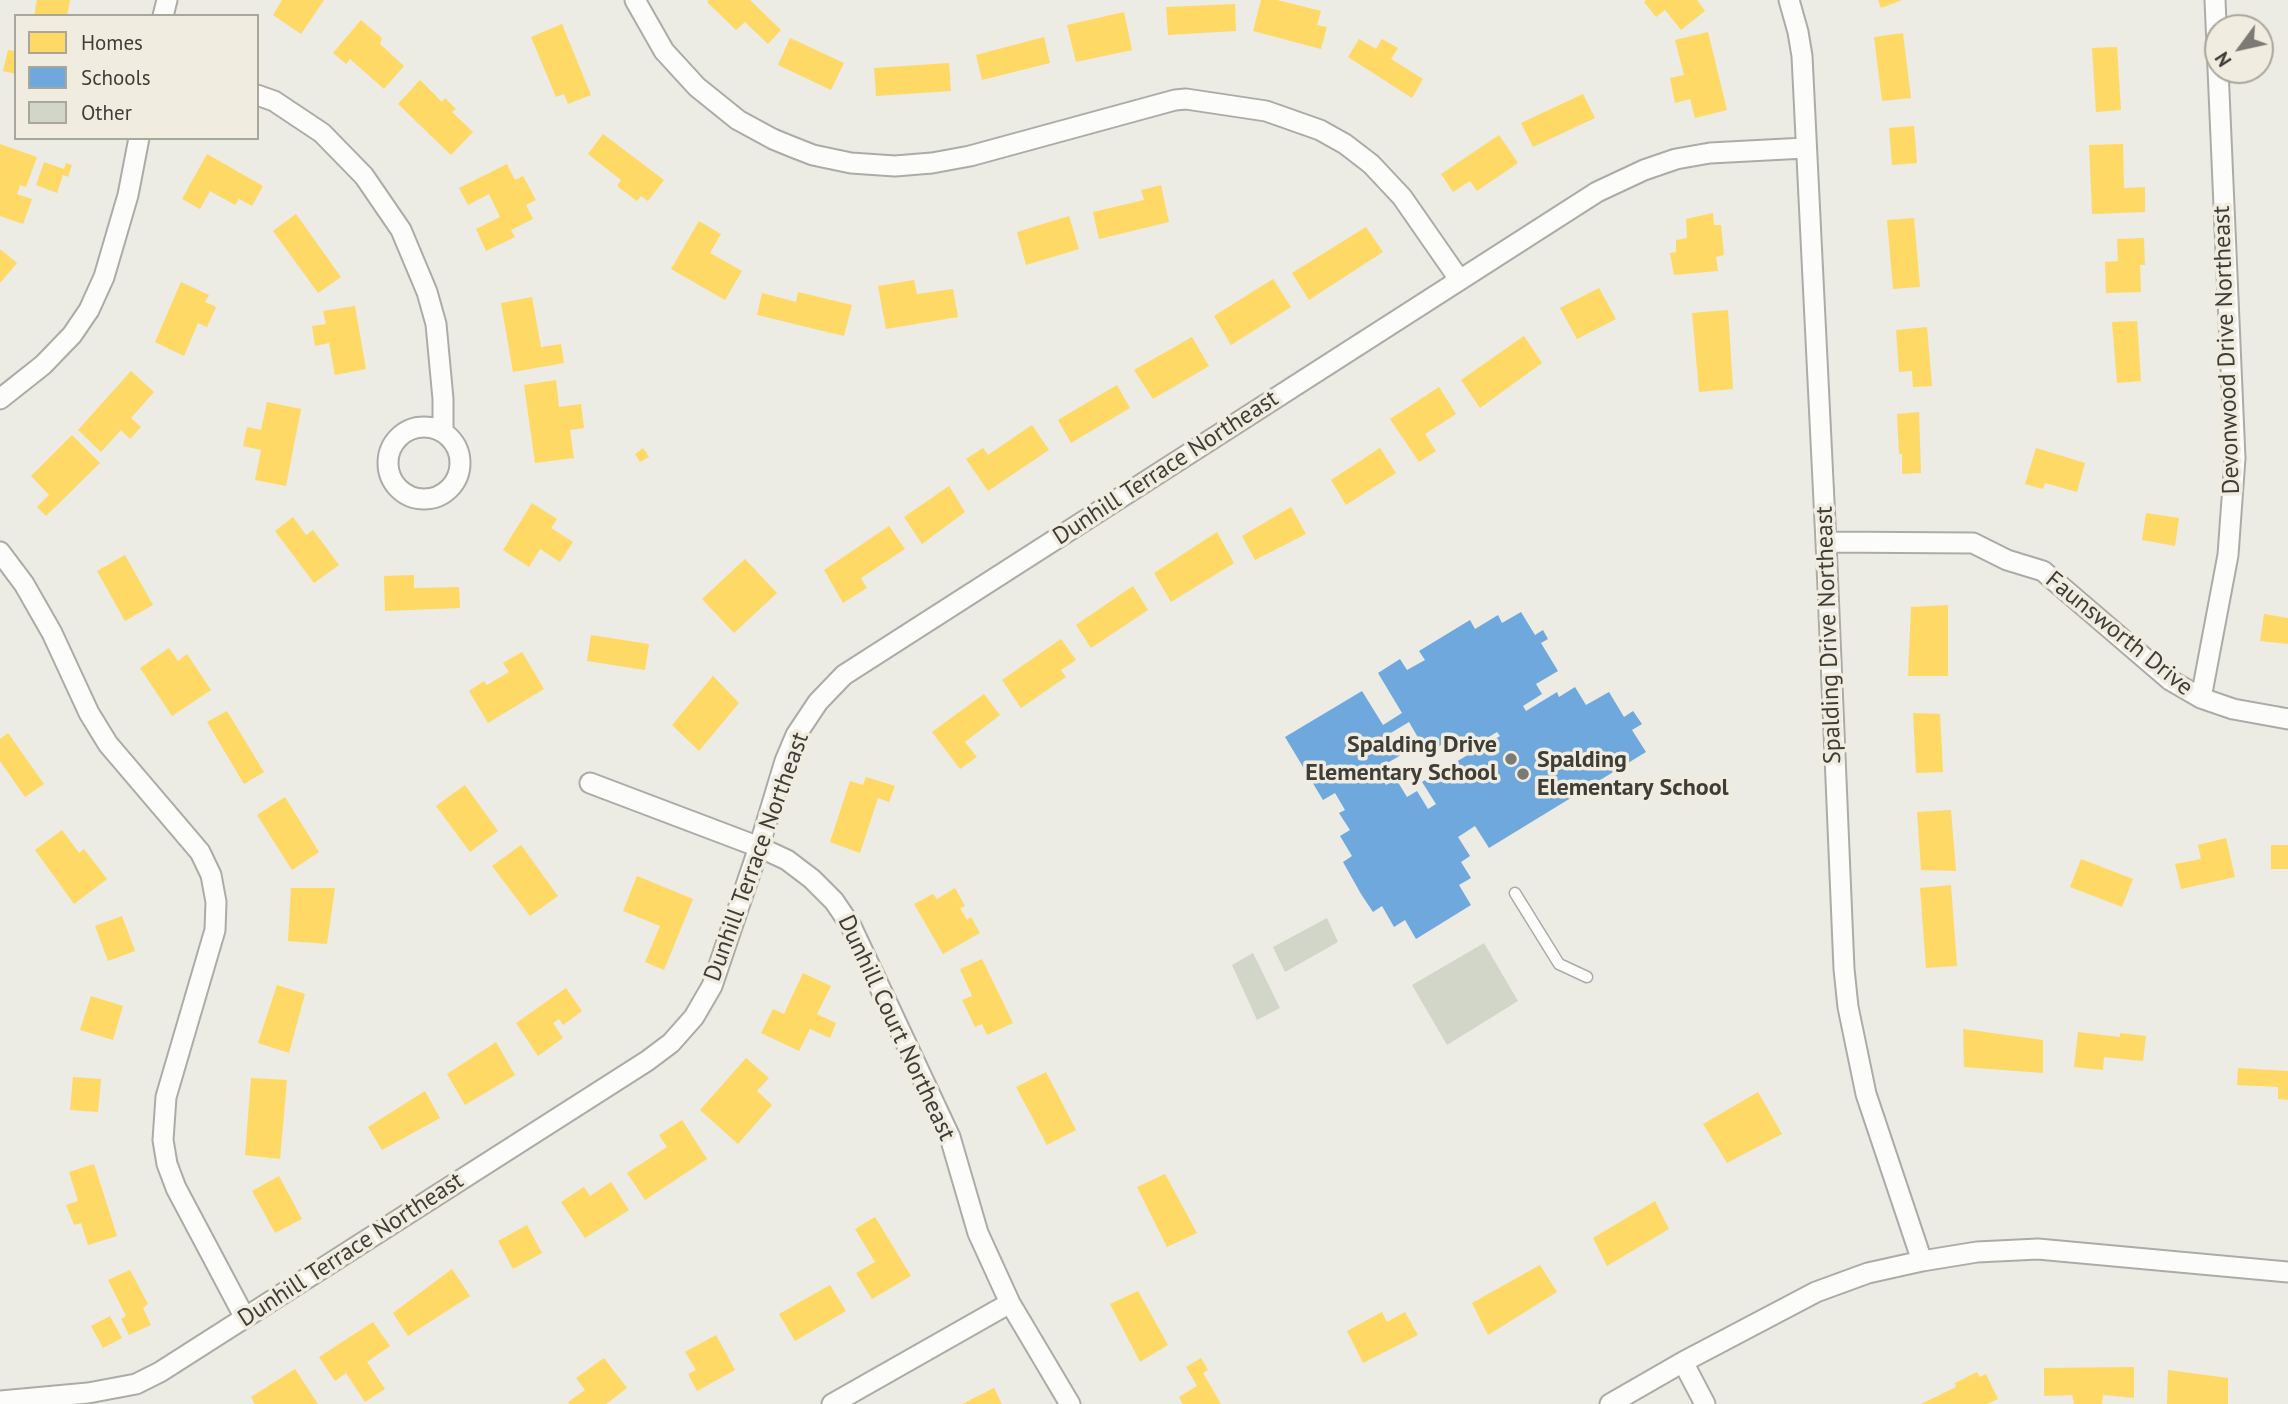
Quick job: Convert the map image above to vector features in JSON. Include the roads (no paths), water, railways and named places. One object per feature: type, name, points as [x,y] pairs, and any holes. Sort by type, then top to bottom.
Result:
[{"type":"street","points":[[635,0],[664,51],[696,87],[738,120],[773,139],[813,155],[852,163],[895,166],[970,156],[1175,100],[1186,99],[1266,111],[1320,130],[1345,144],[1371,164],[1402,197],[1459,279]]},
{"type":"street","name":"Spalding Drive Northeast","points":[[1789,0],[1802,56],[1848,1007],[1866,1094],[1922,1261]]},
{"type":"street","name":"Devonwood Drive Northeast","points":[[2201,698],[2228,555],[2235,458],[2215,0]]},
{"type":"street","points":[[259,96],[274,102],[322,133],[365,176],[401,230],[427,292],[436,324],[443,432]]},
{"type":"street","points":[[0,400],[43,365],[72,335],[89,310],[104,278],[128,195],[139,140]]},
{"type":"street","name":"Dunhill Terrace Northeast","points":[[0,1401],[88,1393],[135,1384],[160,1372],[671,1043],[694,1017],[712,986],[785,761],[796,735],[818,702],[844,676],[1597,192],[1644,170],[1676,159],[1710,153],[1805,148]]},
{"type":"street","name":"Faunsworth Drive","points":[[1826,542],[1973,543],[2007,560],[2043,571],[2170,681],[2201,698],[2233,709],[2288,719]]},
{"type":"street","points":[[0,552],[24,584],[52,634],[89,713],[108,744],[200,852],[211,875],[216,902],[215,930],[166,1097],[163,1140],[167,1164],[176,1188],[245,1318]]},
{"type":"street","name":"Dunhill Court Northeast","points":[[590,783],[787,860],[812,879],[834,901],[851,926],[950,1138],[978,1233],[1010,1303],[1070,1404]]},
{"type":"street","points":[[1610,1404],[1816,1292],[1868,1273],[1922,1261],[1977,1252],[2038,1250],[2288,1272]]},
{"type":"street","points":[[832,1404],[1010,1303]]},
{"type":"street","points":[[1683,1362],[1705,1404]]},
{"type":"lane","points":[[1515,893],[1559,964],[1587,977]]},
{"type":"place","name":"Spalding Drive Elementary School","points":[[1511,759]]},
{"type":"place","name":"Spalding Elementary School","points":[[1523,774]]}]
